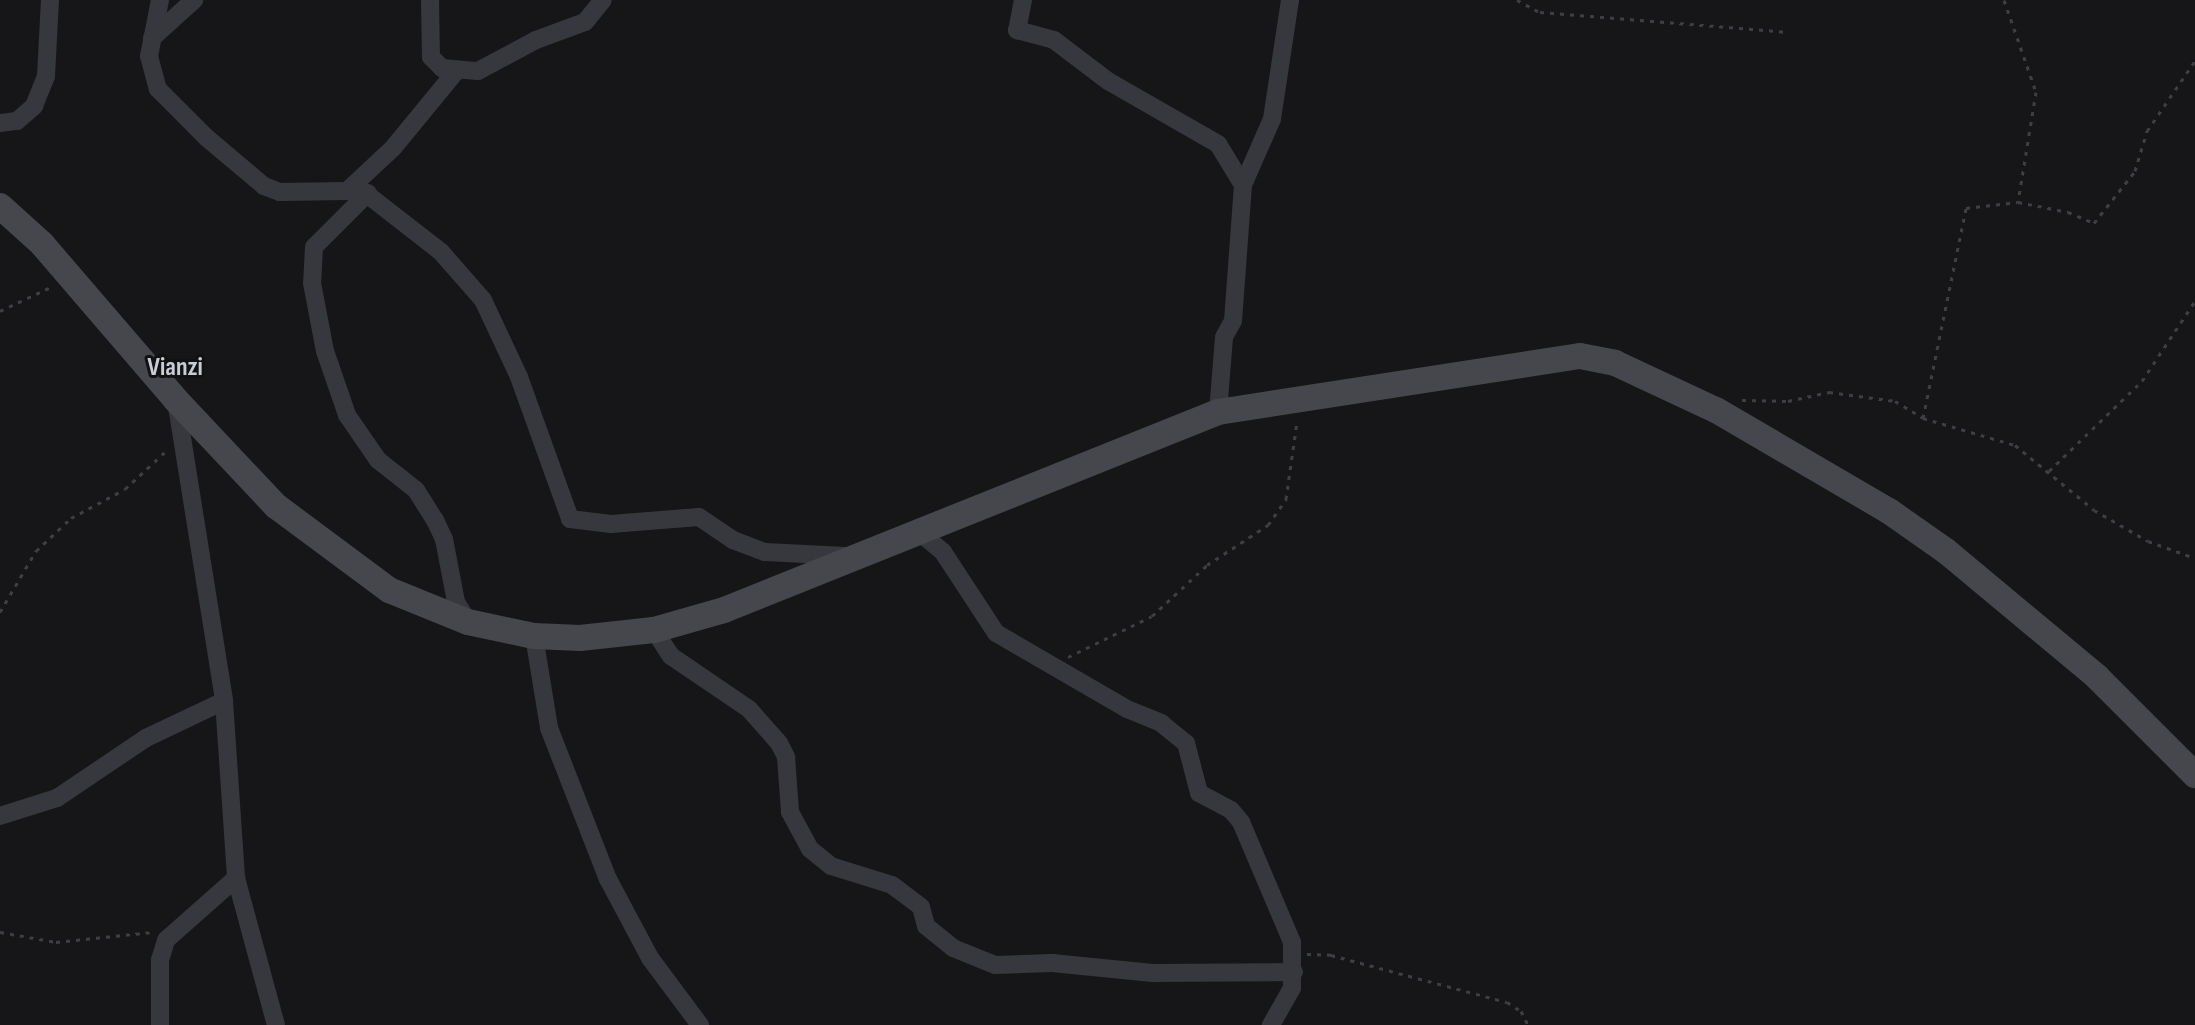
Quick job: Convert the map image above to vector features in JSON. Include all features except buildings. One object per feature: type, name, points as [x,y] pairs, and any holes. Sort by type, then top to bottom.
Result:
[{"type":"street","points":[[0,123],[17,121],[34,106],[46,76],[50,0]]},
{"type":"street","points":[[160,0],[151,38],[150,69],[158,89],[264,186],[280,192],[330,194],[362,189],[441,252],[483,300],[519,377],[570,519],[611,524],[699,517],[733,540],[765,552],[855,557]]},
{"type":"street","points":[[151,38],[194,0]]},
{"type":"street","points":[[430,0],[431,57],[442,68],[457,70],[498,65],[536,40],[585,22],[603,0]]},
{"type":"street","points":[[1023,0],[1017,30],[1054,40],[1108,81],[1218,144],[1243,185]]},
{"type":"street","points":[[1218,412],[1224,337],[1233,321],[1243,185],[1272,119],[1290,0]]},
{"type":"street","points":[[457,70],[314,247],[312,283],[325,351],[347,415],[378,460],[416,490],[435,520],[444,539],[456,602],[468,622]]},
{"type":"street","points":[[0,206],[70,278],[176,400],[276,506],[356,569],[431,611],[468,622],[534,636],[580,638],[654,630],[724,610],[1218,412],[1580,356],[1615,363],[1716,410],[1829,473],[1946,551],[2097,677],[2195,775]]},
{"type":"street","points":[[176,400],[179,439],[224,701],[236,878],[276,1025]]},
{"type":"street","points":[[918,531],[943,552],[996,633],[1168,727],[1186,743],[1199,793],[1231,810],[1241,822],[1281,906],[1294,963],[1292,988],[1271,1025]]},
{"type":"street","points":[[654,630],[671,656],[749,709],[779,743],[786,757],[790,812],[810,849],[831,866],[900,891],[921,907],[931,931],[953,948],[995,965],[1023,967],[1052,963],[1153,973],[1294,963]]},
{"type":"street","points":[[534,636],[549,728],[608,879],[635,933],[700,1025]]},
{"type":"street","points":[[0,816],[57,798],[146,738],[224,701]]},
{"type":"street","points":[[160,1025],[162,949],[175,928],[236,878]]},
{"type":"path","points":[[1517,0],[1540,12],[1787,32]]},
{"type":"path","points":[[2004,0],[2036,92],[2018,202]]},
{"type":"path","points":[[1923,418],[1941,348],[1962,214],[1975,204],[2018,202],[2068,212],[2089,223],[2099,220],[2135,171],[2147,131],[2195,61]]},
{"type":"path","points":[[0,311],[70,278]]},
{"type":"path","points":[[2049,471],[2142,381],[2195,301]]},
{"type":"path","points":[[1716,410],[1739,401],[1788,401],[1829,392],[1895,401],[1923,418],[2015,445],[2094,510],[2148,541],[2195,558]]},
{"type":"path","points":[[1050,664],[1152,616],[1207,565],[1268,525],[1286,499],[1293,432],[1314,395]]},
{"type":"path","points":[[0,612],[36,551],[71,518],[125,489],[179,439]]},
{"type":"path","points":[[0,932],[56,942],[92,942],[175,928]]},
{"type":"path","points":[[1294,963],[1331,955],[1507,1002],[1521,1011],[1528,1025]]},
{"type":"district","name":"Vianzi","points":[[175,368]]}]
